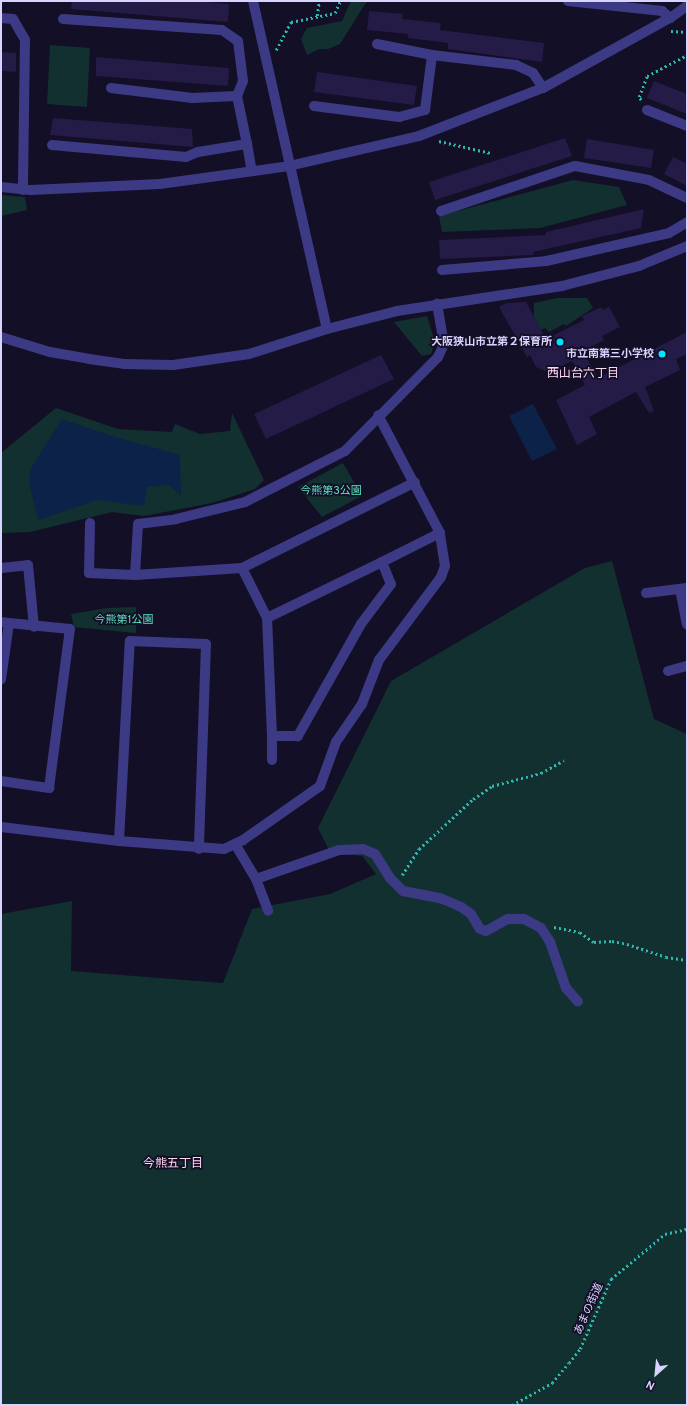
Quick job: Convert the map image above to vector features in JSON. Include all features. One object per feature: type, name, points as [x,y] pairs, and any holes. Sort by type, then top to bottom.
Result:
[{"type":"street","points":[[253,1],[328,329]]},
{"type":"street","points":[[568,1],[662,11],[670,18]]},
{"type":"street","points":[[1,187],[23,190],[160,184],[290,166],[419,136],[543,88],[670,18],[687,6]]},
{"type":"street","points":[[1,18],[13,19],[25,40],[23,190]]},
{"type":"street","points":[[63,19],[222,30],[238,41],[243,82],[237,96],[252,171]]},
{"type":"street","points":[[377,44],[432,55],[527,68],[533,73],[543,88]]},
{"type":"street","points":[[314,106],[400,117],[425,110],[432,55]]},
{"type":"street","points":[[111,88],[192,98],[237,96]]},
{"type":"street","points":[[646,107],[687,126]]},
{"type":"street","points":[[52,145],[186,157],[198,152],[247,144]]},
{"type":"street","points":[[441,210],[576,166],[649,180],[687,198]]},
{"type":"street","points":[[442,270],[546,262],[669,232],[687,222]]},
{"type":"street","points":[[1,337],[50,352],[89,359],[124,364],[173,365],[249,354],[328,329],[397,311],[562,286],[639,266],[687,246]]},
{"type":"street","points":[[134,575],[138,524],[176,519],[245,502],[345,451],[378,415],[438,357],[444,344],[437,304]]},
{"type":"street","points":[[1,827],[198,849],[224,849],[235,844],[320,786],[336,742],[362,704],[379,660],[441,577],[445,566],[440,533],[415,482],[378,415]]},
{"type":"street","points":[[90,523],[88,573],[134,575],[242,568],[415,482]]},
{"type":"street","points":[[267,618],[440,533]]},
{"type":"street","points":[[272,736],[298,736],[361,624],[391,584],[382,562]]},
{"type":"street","points":[[1,568],[28,565],[34,627]]},
{"type":"street","points":[[242,568],[267,618],[272,760]]},
{"type":"street","points":[[646,593],[683,589],[687,624]]},
{"type":"street","points":[[1,679],[5,623],[34,627],[70,629],[49,788],[1,781]]},
{"type":"street","points":[[119,841],[130,641],[206,644],[198,849]]},
{"type":"street","points":[[668,671],[687,666]]},
{"type":"street","points":[[235,844],[256,879],[268,911]]},
{"type":"street","points":[[256,879],[339,850],[358,848],[375,854],[394,882],[403,891],[440,898],[461,907],[470,914],[480,929],[486,931],[508,919],[524,919],[541,928],[550,942],[566,988],[578,1002]]},
{"type":"path","points":[[317,16],[319,1]]},
{"type":"path","points":[[274,54],[291,22],[334,13],[340,1]]},
{"type":"path","points":[[646,107],[639,97],[647,76],[687,55]]},
{"type":"path","points":[[419,136],[491,153]]},
{"type":"path","points":[[394,882],[407,870],[419,849],[472,799],[492,786],[541,773],[564,760]]},
{"type":"path","points":[[541,928],[561,928],[580,932],[594,942],[620,942],[666,957],[687,960]]},
{"type":"path","name":"あまの街道","points":[[512,1405],[552,1383],[580,1349],[611,1279],[665,1234],[687,1229]]},
{"type":"green space","points":[[351,1],[369,1],[365,4],[340,44],[328,49],[319,49],[307,55],[301,39],[307,28],[342,21]]},
{"type":"green space","points":[[50,45],[90,48],[87,107],[47,104]]},
{"type":"green space","points":[[573,180],[619,187],[627,205],[540,228],[442,232],[439,216]]},
{"type":"green space","points":[[1,195],[25,197],[27,210],[1,216]]},
{"type":"green space","points":[[557,298],[587,298],[593,308],[566,326],[564,324],[549,332],[545,328],[541,330],[534,317],[534,303]]},
{"type":"green space","points":[[427,316],[435,342],[431,354],[422,356],[394,322]]},
{"type":"green space","points":[[56,408],[118,429],[172,432],[175,424],[200,434],[230,431],[232,413],[264,480],[255,489],[212,503],[144,516],[112,512],[30,532],[1,533],[1,453]]},
{"type":"green space","name":"今熊第3公園","points":[[343,463],[362,496],[322,517],[298,487]]},
{"type":"green space","points":[[612,561],[654,719],[687,734],[687,1405],[1,1405],[1,914],[72,901],[71,971],[223,983],[252,909],[330,894],[376,874],[362,856],[330,852],[318,828],[391,681],[585,568]]},
{"type":"green space","name":"今熊第1公園","points":[[136,607],[136,633],[74,627],[71,614],[107,608]]},
{"type":"water","points":[[533,404],[557,449],[532,461],[509,416]]},
{"type":"water","points":[[62,419],[112,436],[180,455],[181,496],[169,485],[147,487],[144,506],[97,500],[38,520],[29,483],[31,468]]},
{"type":"building","points":[[72,1],[198,1],[229,4],[228,22],[71,9]]},
{"type":"building","points":[[369,11],[403,14],[402,19],[441,23],[440,30],[544,43],[542,62],[448,49],[448,43],[408,38],[408,34],[367,30]]},
{"type":"building","points":[[1,52],[16,53],[16,72],[1,71]]},
{"type":"building","points":[[96,57],[229,68],[228,86],[96,76]]},
{"type":"building","points":[[317,72],[417,86],[414,105],[314,92]]},
{"type":"building","points":[[654,81],[687,94],[687,114],[647,98]]},
{"type":"building","points":[[53,118],[192,129],[193,147],[50,135]]},
{"type":"building","points":[[565,138],[572,156],[435,200],[429,182]]},
{"type":"building","points":[[587,139],[654,150],[651,168],[584,158]]},
{"type":"building","points":[[673,157],[687,164],[687,186],[664,174]]},
{"type":"building","points":[[644,209],[641,228],[533,252],[533,255],[440,259],[439,240],[546,235],[546,232]]},
{"type":"building","points":[[526,302],[546,339],[584,320],[582,316],[601,307],[603,310],[609,307],[620,327],[602,336],[604,340],[583,351],[598,378],[687,332],[687,354],[676,359],[680,370],[645,387],[654,411],[649,413],[636,392],[589,417],[597,434],[577,445],[556,400],[585,385],[572,361],[548,372],[536,367],[530,355],[527,357],[499,307],[507,303]]},
{"type":"building","points":[[381,355],[394,379],[266,439],[254,414]]},
{"type":"place","name":"大阪狭山市立第２保育所","points":[[560,342]]},
{"type":"place","name":"市立南第三小学校","points":[[662,354]]},
{"type":"district","name":"西山台六丁目","points":[[583,375]]},
{"type":"district","name":"今熊五丁目","points":[[173,1165]]}]
